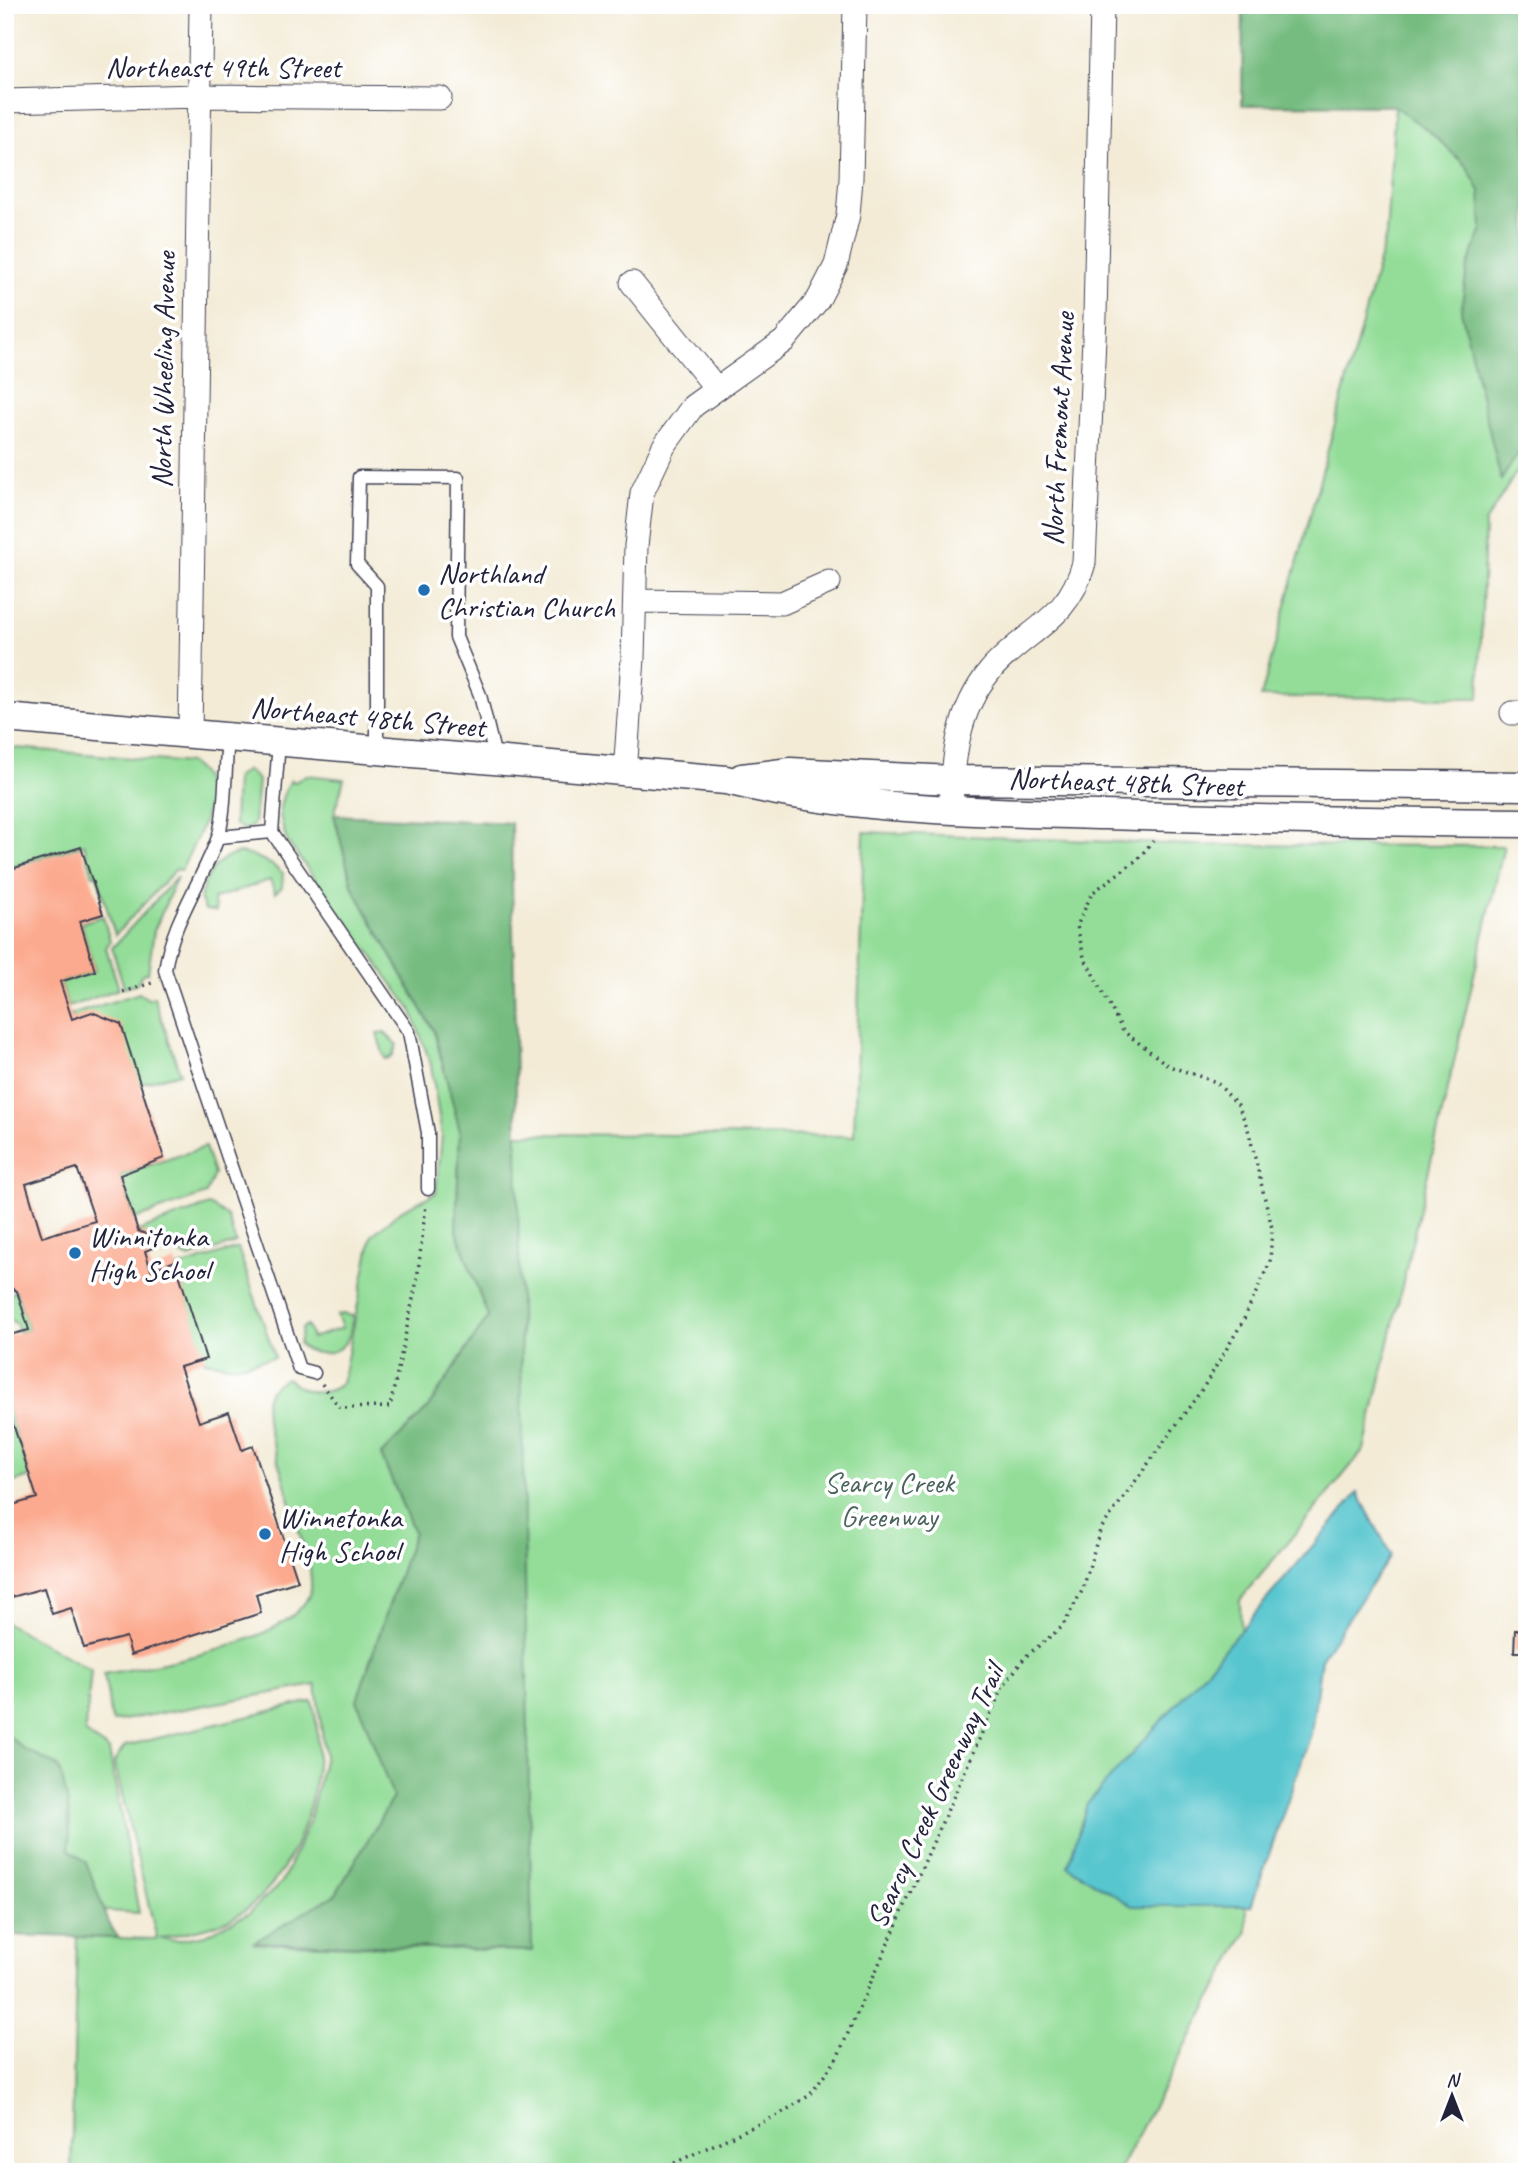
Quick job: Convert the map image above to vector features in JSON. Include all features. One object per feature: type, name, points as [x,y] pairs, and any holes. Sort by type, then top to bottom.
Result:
[{"type":"street","name":"North Wheeling Avenue","points":[[190,735],[201,5]]},
{"type":"street","points":[[625,774],[636,546],[642,493],[649,474],[693,407],[784,341],[818,300],[836,265],[848,215],[851,179],[855,5]]},
{"type":"street","name":"North Fremont Avenue","points":[[951,809],[956,742],[975,692],[1010,652],[1061,611],[1075,588],[1084,563],[1095,316],[1102,5]]},
{"type":"street","name":"Northeast 49th Street","points":[[5,101],[198,96],[440,98]]},
{"type":"street","points":[[632,283],[716,388]]},
{"type":"street","points":[[635,601],[782,603],[829,582]]},
{"type":"street","name":"Northeast 48th Street","points":[[5,718],[625,774],[726,780],[790,772],[952,780],[1527,786]]},
{"type":"street","name":"Northeast 48th Street","points":[[726,780],[786,795],[951,809],[1334,821],[1527,823]]},
{"type":"street","points":[[1334,784],[1334,821]]},
{"type":"lane","points":[[377,751],[377,586],[358,564],[359,477],[458,478],[456,637],[480,695],[496,762]]},
{"type":"lane","points":[[228,738],[219,837],[177,925],[169,945],[165,970],[299,1369],[314,1373]]},
{"type":"lane","points":[[279,742],[272,832],[409,1032],[428,1133],[428,1189]]},
{"type":"lane","points":[[219,837],[272,832]]},
{"type":"path","name":"Searcy Creek Greenway Trail","points":[[655,2172],[780,2114],[810,2095],[837,2058],[1002,1688],[1025,1657],[1062,1627],[1083,1589],[1100,1530],[1203,1388],[1242,1322],[1270,1262],[1272,1228],[1248,1129],[1238,1105],[1216,1083],[1170,1066],[1123,1031],[1084,957],[1077,926],[1092,893],[1138,859],[1153,841]]},
{"type":"path","points":[[123,992],[152,983]]},
{"type":"path","points":[[314,1373],[340,1408],[390,1407],[417,1280],[428,1189]]},
{"type":"green space","points":[[1243,5],[1527,5],[1527,440],[1501,480],[1461,311],[1467,268],[1482,229],[1480,191],[1467,167],[1429,131],[1394,106],[1242,105]]},
{"type":"green space","points":[[1402,5],[1527,5],[1527,455],[1485,523],[1479,698],[1261,697],[1386,235]]},
{"type":"green space","points":[[5,747],[189,763],[201,774],[207,786],[206,815],[181,871],[176,869],[115,935],[97,875],[93,875],[84,844],[5,869]]},
{"type":"green space","points":[[247,770],[258,780],[254,823],[250,828],[243,829],[234,824],[236,778]]},
{"type":"green space","name":"Searcy Creek Greenway","points":[[306,775],[344,779],[334,815],[353,888],[434,1031],[460,1131],[456,1230],[488,1317],[427,1409],[381,1455],[414,1532],[357,1700],[394,1797],[336,1894],[256,1943],[532,1951],[516,1134],[854,1136],[864,832],[1193,845],[1504,846],[1364,1450],[1240,1600],[1247,1931],[1118,2172],[71,2172],[77,1937],[157,1939],[114,1762],[125,1746],[312,1701],[318,1757],[307,1817],[295,1846],[262,1895],[241,1913],[212,1926],[160,1939],[178,1940],[205,1935],[248,1914],[282,1882],[309,1822],[325,1756],[316,1685],[112,1722],[104,1674],[221,1649],[253,1638],[280,1624],[301,1608],[311,1589],[310,1568],[266,1420],[265,1405],[268,1394],[275,1385],[287,1378],[314,1392],[328,1391],[342,1383],[372,1235],[402,1210],[436,1193],[442,1136],[431,1065],[411,1009],[287,841],[284,832],[280,816],[283,796],[291,780],[295,782]]},
{"type":"green space","points":[[334,815],[511,823],[532,1951],[254,1942],[336,1894],[393,1797],[357,1700],[414,1532],[381,1455],[427,1409],[488,1317],[456,1230],[460,1131],[434,1031],[353,888]]},
{"type":"green space","points":[[240,853],[263,860],[283,873],[282,887],[275,893],[270,880],[213,899],[216,911],[205,910],[200,898],[209,875],[218,863]]},
{"type":"green space","points":[[177,877],[154,931],[148,973],[142,974],[137,984],[124,987],[112,948]]},
{"type":"green space","points":[[103,916],[110,941],[106,948],[119,989],[68,1007],[60,982],[95,971],[81,923]]},
{"type":"green space","points":[[139,993],[148,999],[154,997],[180,1073],[139,1084],[71,1015]]},
{"type":"green space","points":[[385,1033],[397,1045],[392,1057],[385,1059],[377,1034]]},
{"type":"green space","points":[[205,1147],[214,1174],[206,1194],[135,1219],[120,1175]]},
{"type":"green space","points":[[209,1205],[227,1216],[236,1243],[189,1258],[165,1246],[161,1236],[152,1239],[138,1231]]},
{"type":"green space","points":[[238,1248],[275,1357],[235,1366],[205,1361],[177,1268]]},
{"type":"green space","points":[[17,1291],[29,1330],[19,1332],[16,1323],[5,1318],[5,1295]]},
{"type":"green space","points":[[337,1315],[353,1316],[349,1337],[340,1348],[329,1353],[316,1353],[299,1344],[302,1328],[307,1325],[312,1338],[342,1328]]},
{"type":"green space","points":[[5,1399],[30,1477],[5,1485]]},
{"type":"green space","points":[[5,1622],[91,1670],[85,1733],[109,1750],[139,1913],[5,1905]]},
{"type":"green space","points":[[5,1733],[25,1750],[58,1766],[68,1806],[69,1849],[86,1862],[109,1923],[118,1938],[5,1935]]},
{"type":"water","points":[[1358,1493],[1391,1555],[1321,1659],[1311,1734],[1251,1906],[1132,1906],[1068,1866],[1087,1804]]},
{"type":"building","name":"Winnitonka High School","points":[[81,847],[103,914],[80,921],[95,971],[60,982],[72,1019],[92,1012],[121,1024],[164,1158],[120,1175],[138,1231],[151,1236],[155,1247],[145,1251],[151,1270],[175,1261],[206,1359],[180,1367],[199,1422],[229,1412],[242,1450],[253,1446],[298,1581],[256,1594],[261,1613],[131,1655],[126,1637],[84,1648],[71,1608],[52,1614],[44,1588],[5,1599],[5,1507],[37,1498],[5,1399],[5,1336],[29,1330],[17,1291],[5,1285],[10,1271],[5,1256],[5,871]],"holes":[[[77,1168],[95,1221],[42,1237],[26,1184]]]},
{"type":"building","points":[[1515,1630],[1527,1630],[1527,1652],[1514,1652]]},
{"type":"place","name":"Northland Christian Church","points":[[424,590]]},
{"type":"place","name":"Winnitonka High School","points":[[75,1253]]},
{"type":"place","name":"Winnetonka High School","points":[[265,1534]]}]
